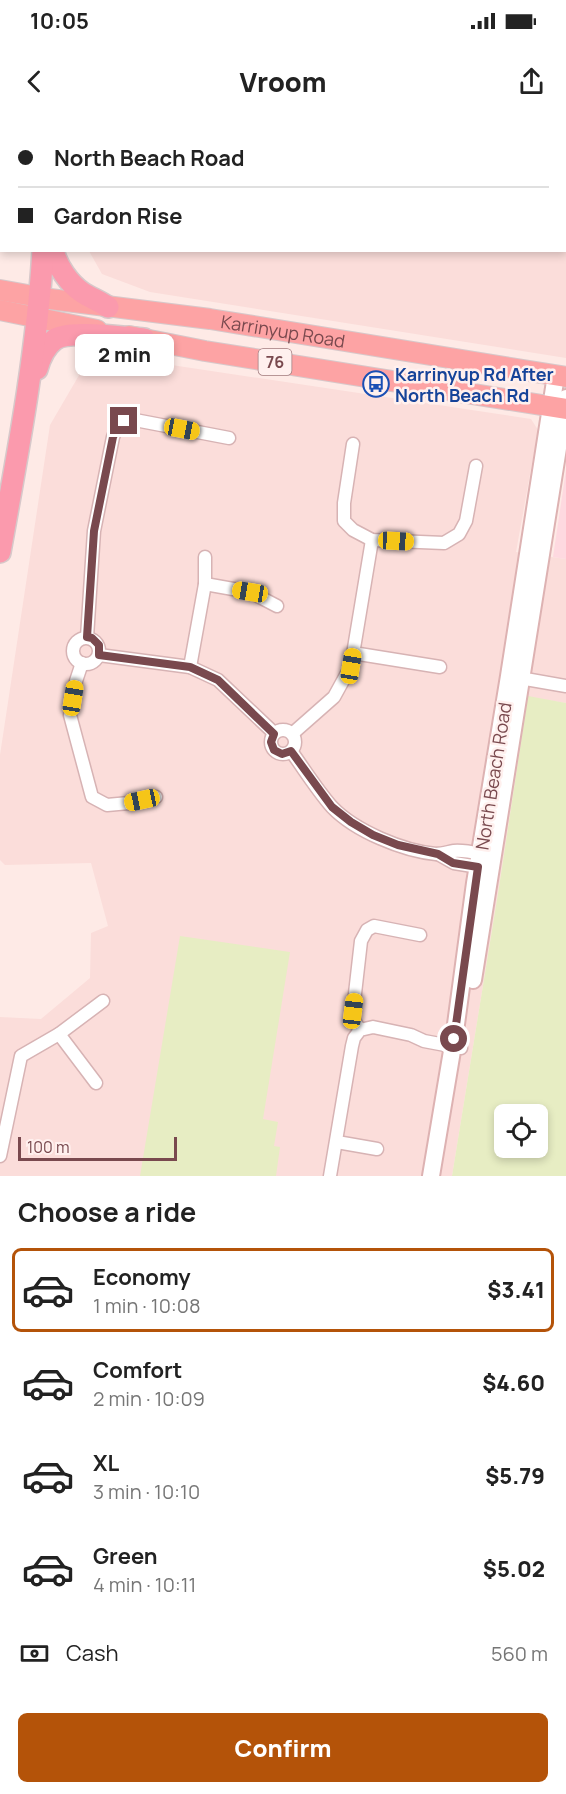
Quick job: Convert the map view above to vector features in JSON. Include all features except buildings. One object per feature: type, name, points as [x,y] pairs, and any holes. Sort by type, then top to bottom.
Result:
[{"type":"highway","points":[[0,552],[23,426],[39,307],[43,252]]},
{"type":"highway","points":[[54,252],[59,266],[75,287],[108,307]]},
{"type":"highway","name":"Karrinyup Road","points":[[1,297],[144,339],[205,351],[562,406]]},
{"type":"highway","name":"Karrinyup Road","points":[[39,307],[108,307],[210,319],[561,376]]},
{"type":"highway","points":[[205,351],[210,319]]},
{"type":"highway","points":[[23,426],[38,364],[43,352],[55,339],[86,334],[144,339]]},
{"type":"main road","name":"North Beach Road","points":[[441,1176],[458,1043],[486,861],[562,406],[561,376]]},
{"type":"main road","name":"North Beach Road","points":[[431,1176],[458,1043]]},
{"type":"street","points":[[87,637],[94,531],[113,437],[118,426],[124,421],[135,420],[229,438]]},
{"type":"street","points":[[353,444],[344,503],[344,521],[353,530],[372,540],[444,543],[459,534],[466,521],[476,466]]},
{"type":"street","points":[[292,734],[334,697],[351,666],[372,540]]},
{"type":"street","points":[[190,667],[205,584],[205,557]]},
{"type":"street","points":[[205,584],[250,592],[277,606]]},
{"type":"street","points":[[87,637],[92,638],[99,645],[99,655],[94,662],[82,663],[74,657],[73,648],[78,640],[87,637]]},
{"type":"street","points":[[353,653],[440,667]]},
{"type":"street","points":[[99,655],[190,667],[218,680],[274,734]]},
{"type":"street","points":[[82,663],[70,715],[92,797],[107,805],[156,797]]},
{"type":"street","points":[[516,677],[566,686]]},
{"type":"street","points":[[281,730],[292,734],[295,741],[291,751],[282,754],[274,750],[271,742],[274,734],[281,730]]},
{"type":"street","points":[[291,751],[332,807],[373,835],[411,849],[438,854],[453,863],[486,861]]},
{"type":"street","points":[[360,1030],[353,1011],[361,941],[367,930],[374,927],[420,935]]},
{"type":"street","points":[[0,1156],[21,1056],[59,1034],[103,1001]]},
{"type":"street","points":[[330,1176],[352,1046],[360,1030],[373,1027],[411,1035],[424,1041],[458,1043]]},
{"type":"street","points":[[59,1034],[96,1083]]},
{"type":"street","points":[[337,1142],[376,1149]]},
{"type":"shaded area","points":[[90,252],[566,252],[566,358],[150,292],[102,274]]},
{"type":"shaded area","points":[[92,353],[531,419],[538,430],[516,552],[566,559],[566,703],[528,697],[452,1176],[0,1176],[0,1017],[41,1019],[90,978],[91,933],[108,926],[91,863],[5,865],[0,860],[0,755],[50,425]]},
{"type":"shaded area","points":[[566,470],[566,559],[553,557]]},
{"type":"green space","points":[[528,696],[566,703],[566,1176],[452,1176]]},
{"type":"green space","points":[[180,936],[290,952],[263,1119],[278,1122],[274,1146],[280,1147],[276,1176],[140,1176]]},
{"type":"place","name":"Karrinyup Rd After North Beach Rd","points":[[376,384]]},
{"type":"route","points":[[124,421],[118,426],[113,437],[96,517],[87,637],[92,638],[99,645],[99,655],[190,667],[218,680],[274,734],[271,742],[274,750],[282,754],[291,751],[332,807],[351,822],[373,835],[398,845],[438,854],[453,863],[478,867],[454,1039]]}]
